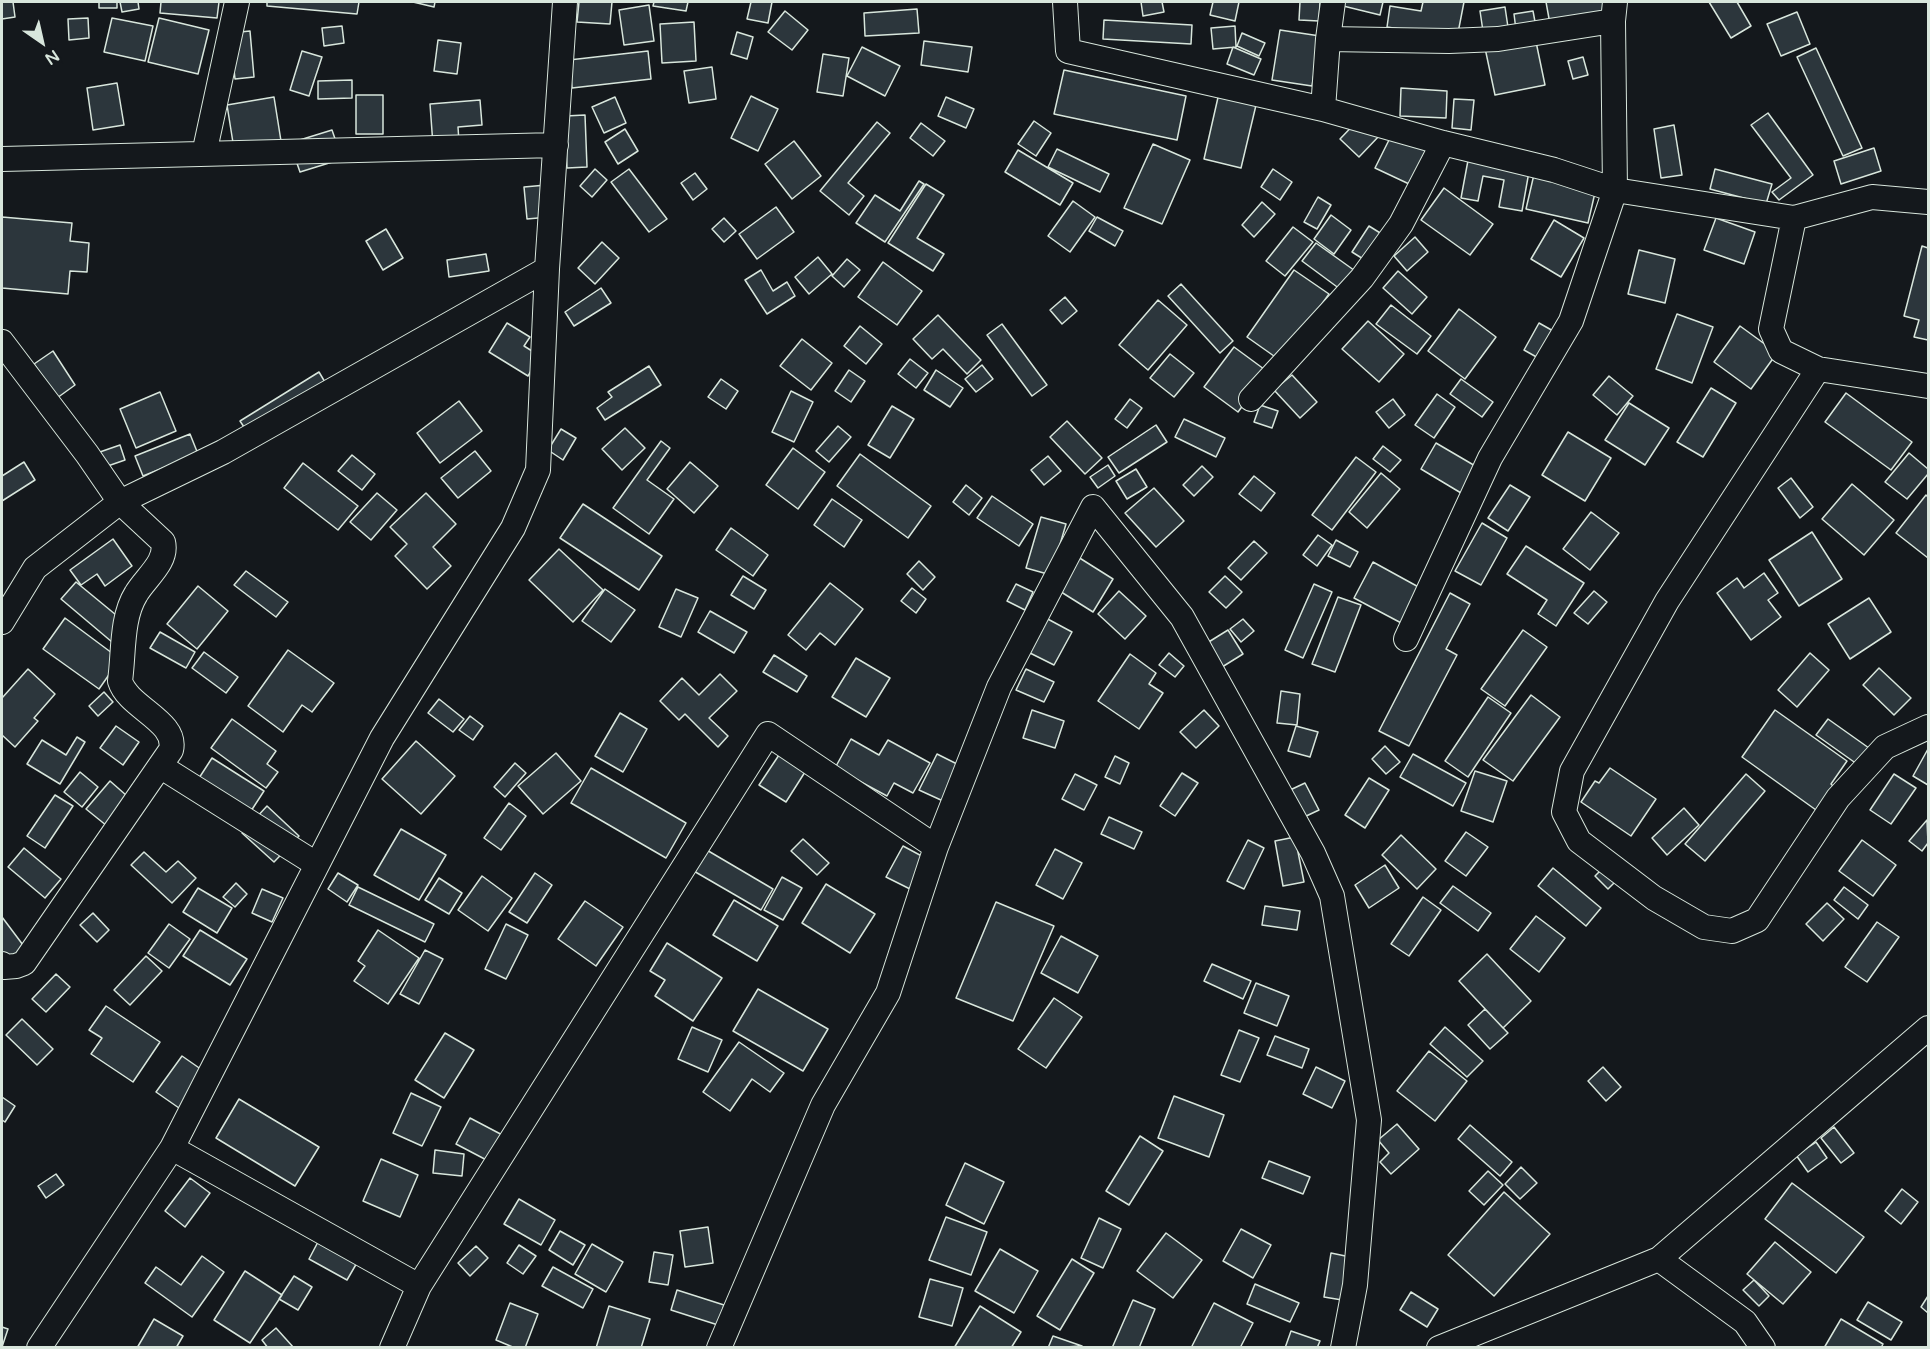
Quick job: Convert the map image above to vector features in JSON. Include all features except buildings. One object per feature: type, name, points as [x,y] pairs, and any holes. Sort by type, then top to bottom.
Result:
[{"type":"street","points":[[204,154],[237,2]]},
{"type":"street","points":[[39,1347],[172,1148],[382,738],[513,528],[538,470],[547,269],[565,2]]},
{"type":"street","points":[[1065,2],[1068,51],[1323,110],[1554,170],[1615,190],[1794,218],[1872,197],[1929,202]]},
{"type":"street","points":[[1323,110],[1333,2]]},
{"type":"street","points":[[1328,39],[1449,41],[1498,39],[1614,11],[1615,190],[1571,321],[1490,458],[1406,639]]},
{"type":"street","points":[[1251,399],[1362,278],[1401,224],[1443,143]]},
{"type":"street","points":[[2,159],[556,145]]},
{"type":"street","points":[[1794,218],[1771,329],[1781,351],[1818,369],[1929,386]]},
{"type":"street","points":[[2,622],[35,568],[120,502],[223,452],[547,269]]},
{"type":"street","points":[[2,342],[87,454],[120,502],[163,542],[165,549],[162,557],[135,595],[128,610],[120,681],[130,699],[169,731],[173,742],[171,750],[24,963],[4,967],[2,964]]},
{"type":"street","points":[[1818,369],[1667,601],[1572,771],[1564,812],[1579,841],[1654,898],[1704,927],[1732,931],[1757,920],[1838,798],[1885,747],[1929,727]]},
{"type":"street","points":[[719,1347],[823,1105],[888,993],[936,848],[999,687],[1093,507],[1182,617],[1313,853],[1332,896],[1369,1120],[1355,1285],[1343,1347]]},
{"type":"street","points":[[393,1347],[418,1286],[768,734],[936,848]]},
{"type":"street","points":[[160,766],[316,864]]},
{"type":"street","points":[[1439,1347],[1659,1259],[1929,1028]]},
{"type":"street","points":[[172,1148],[418,1286]]},
{"type":"street","points":[[1659,1259],[1745,1322],[1764,1347]]}]
